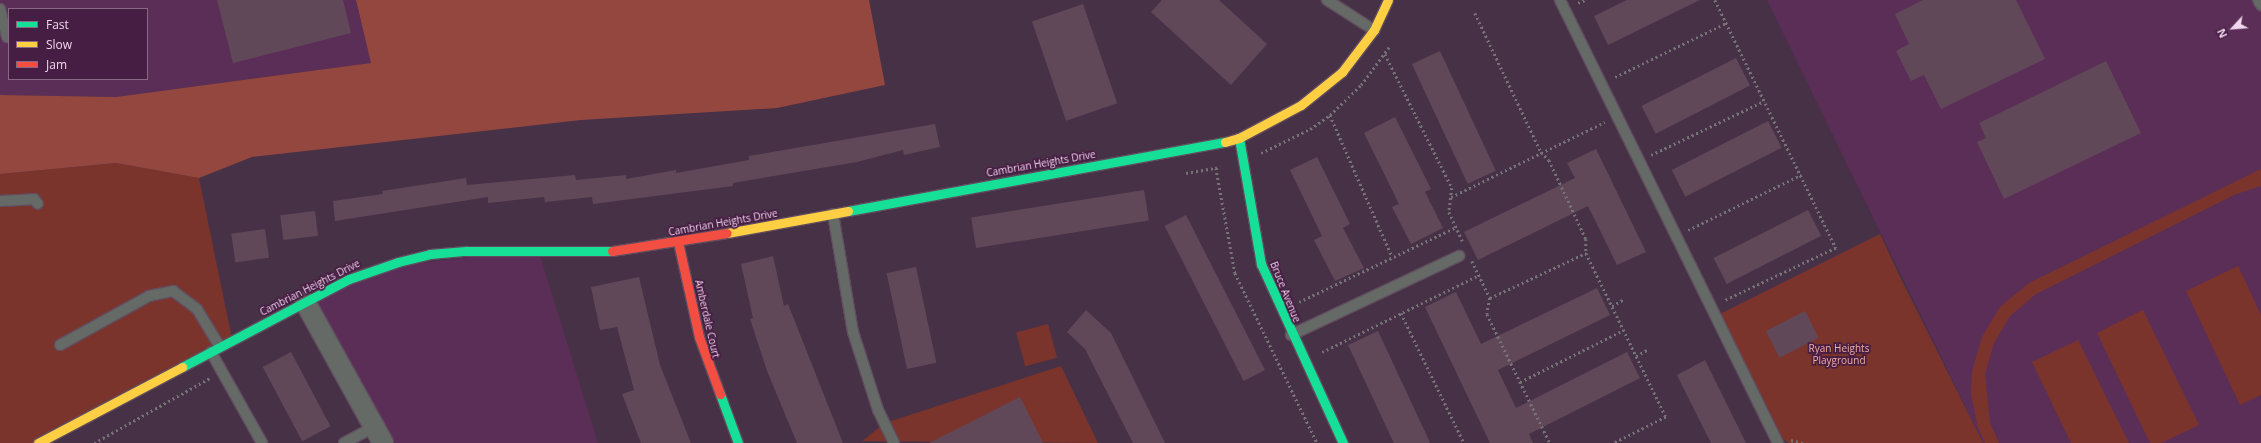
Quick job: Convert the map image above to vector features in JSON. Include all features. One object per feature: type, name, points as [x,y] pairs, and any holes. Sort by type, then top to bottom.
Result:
[{"type":"street","name":"Cambrian Heights Drive","points":[[38,443],[305,302],[371,269],[430,254],[466,251],[616,251],[678,242],[834,214],[1239,138],[1277,119],[1321,91],[1342,72],[1374,30],[1388,0]]},
{"type":"street","name":"Bruce Avenue","points":[[1239,138],[1262,264],[1280,311],[1343,443]]},
{"type":"street","name":"Amberdale Court","points":[[678,242],[699,337],[738,443]]},
{"type":"street","points":[[305,302],[379,435]]},
{"type":"lane","points":[[1327,0],[1374,30]]},
{"type":"lane","points":[[1560,0],[1713,307],[1778,443]]},
{"type":"lane","points":[[2258,0],[2261,5]]},
{"type":"lane","points":[[0,9],[7,38]]},
{"type":"lane","points":[[0,201],[34,199],[38,204]]},
{"type":"lane","points":[[834,214],[853,332],[878,410],[894,443]]},
{"type":"lane","points":[[1291,335],[1459,256]]},
{"type":"lane","points":[[60,345],[149,296],[173,291],[186,298],[197,310],[262,443]]},
{"type":"lane","points":[[344,443],[379,435]]},
{"type":"path","points":[[1713,307],[1836,248],[1715,0]]},
{"type":"path","points":[[1475,13],[1541,152],[1549,160],[1586,240],[1586,253],[1666,417],[1614,443]]},
{"type":"path","points":[[1602,83],[1726,23]]},
{"type":"path","points":[[1640,160],[1764,100]]},
{"type":"path","points":[[1330,116],[1392,256]]},
{"type":"path","points":[[1451,198],[1541,152],[1617,116]]},
{"type":"path","points":[[1677,236],[1801,175]]},
{"type":"path","points":[[1280,311],[1456,226]]},
{"type":"path","points":[[1490,298],[1586,253]]},
{"type":"path","points":[[1304,361],[1479,274]]},
{"type":"path","points":[[1612,306],[1624,300]]},
{"type":"path","points":[[1401,313],[1464,443]]},
{"type":"path","points":[[1520,382],[1624,330]]},
{"type":"path","points":[[1636,356],[1647,350]]},
{"type":"shaded area","points":[[0,0],[356,0],[371,63],[116,97],[0,95]]},
{"type":"shaded area","points":[[356,0],[869,0],[885,85],[777,108],[581,120],[252,157],[199,178],[116,163],[0,174],[0,95],[116,97],[371,63]]},
{"type":"shaded area","points":[[1767,0],[2261,0],[2261,443],[1983,443]]},
{"type":"shaded area","points":[[538,249],[598,443],[385,443],[306,300],[370,269]]},
{"type":"green space","points":[[116,163],[199,178],[232,339],[35,443],[0,443],[0,174]]},
{"type":"green space","points":[[2261,169],[2261,186],[2234,195],[2036,294],[2010,316],[1994,343],[1985,374],[1990,423],[1999,443],[1985,443],[1978,428],[1971,394],[1972,371],[1982,337],[2000,307],[2029,283]]},
{"type":"green space","name":"Ryan Heights Playground","points":[[1880,234],[1983,443],[1789,443],[1778,436],[1718,315]]},
{"type":"green space","points":[[2238,266],[2261,315],[2261,395],[2240,405],[2186,291]]},
{"type":"green space","points":[[2143,310],[2199,425],[2161,443],[2150,443],[2097,333]]},
{"type":"green space","points":[[1048,324],[1057,358],[1025,366],[1016,333]]},
{"type":"green space","points":[[2078,340],[2129,443],[2071,443],[2032,362]]},
{"type":"green space","points":[[1061,366],[1098,443],[862,441],[885,423]]},
{"type":"building","points":[[217,0],[343,0],[351,33],[233,63]]},
{"type":"building","points":[[1162,0],[1219,0],[1267,44],[1231,85],[1151,12]]},
{"type":"building","points":[[1627,0],[1700,0],[1608,45],[1594,16]]},
{"type":"building","points":[[1923,0],[2016,0],[2045,59],[1941,109],[1924,75],[1911,81],[1896,51],[1909,44],[1895,14]]},
{"type":"building","points":[[1083,4],[1117,103],[1066,121],[1032,22]]},
{"type":"building","points":[[1440,51],[1496,171],[1468,184],[1412,64]]},
{"type":"building","points":[[1736,58],[1750,86],[1656,134],[1642,106]]},
{"type":"building","points":[[2106,61],[2141,133],[2004,199],[1977,142],[1986,138],[1979,123]]},
{"type":"building","points":[[1395,117],[1431,189],[1425,192],[1443,228],[1411,244],[1392,207],[1399,204],[1364,133]]},
{"type":"building","points":[[1768,121],[1782,148],[1685,197],[1672,170]]},
{"type":"building","points":[[935,124],[940,147],[904,155],[903,150],[857,162],[733,183],[733,186],[593,204],[592,197],[545,202],[544,197],[488,203],[488,197],[335,221],[333,201],[383,194],[382,191],[466,178],[467,185],[575,175],[576,180],[626,175],[626,179],[676,170],[676,173],[749,160],[749,156]]},
{"type":"building","points":[[1596,149],[1646,252],[1617,265],[1588,206],[1478,260],[1464,232],[1575,178],[1567,163]]},
{"type":"building","points":[[1317,157],[1350,224],[1343,228],[1364,268],[1335,281],[1314,240],[1322,236],[1290,170]]},
{"type":"building","points":[[1144,190],[1149,221],[976,248],[971,217]]},
{"type":"building","points":[[1808,210],[1821,236],[1727,284],[1714,258]]},
{"type":"building","points":[[315,211],[318,236],[283,240],[280,215]]},
{"type":"building","points":[[1186,215],[1265,370],[1244,381],[1165,226]]},
{"type":"building","points":[[265,229],[269,258],[235,262],[231,234]]},
{"type":"building","points":[[773,256],[784,306],[788,304],[843,443],[797,443],[767,371],[750,319],[753,318],[741,264]]},
{"type":"building","points":[[916,267],[936,363],[907,369],[887,273]]},
{"type":"building","points":[[639,277],[660,365],[691,443],[641,443],[622,394],[634,390],[617,327],[600,330],[591,287]]},
{"type":"building","points":[[1597,288],[1610,315],[1498,370],[1516,408],[1627,352],[1640,378],[1529,434],[1533,443],[1490,443],[1425,307],[1456,292],[1481,344]]},
{"type":"building","points":[[1086,310],[1111,333],[1165,443],[1133,443],[1085,349],[1067,332]]},
{"type":"building","points":[[1805,311],[1819,338],[1779,358],[1766,331]]},
{"type":"building","points":[[1378,331],[1430,442],[1394,443],[1348,345]]},
{"type":"building","points":[[291,352],[330,426],[302,441],[263,367]]},
{"type":"building","points":[[1705,360],[1746,443],[1711,443],[1677,375]]},
{"type":"building","points":[[1020,397],[1043,443],[929,443]]},
{"type":"traffic: fast","points":[[1239,138],[1261,264],[1343,443]]},
{"type":"traffic: fast","points":[[848,211],[1225,142]]},
{"type":"traffic: fast","points":[[182,367],[349,279],[398,262],[430,254],[466,251],[612,251]]},
{"type":"traffic: fast","points":[[720,394],[738,443]]},
{"type":"traffic: slow","points":[[1225,142],[1239,138],[1301,105],[1342,72],[1374,30],[1388,0]]},
{"type":"traffic: slow","points":[[727,233],[848,211]]},
{"type":"traffic: slow","points":[[38,443],[182,367]]},
{"type":"traffic: jam","points":[[612,251],[727,233]]},
{"type":"traffic: jam","points":[[678,242],[699,337],[720,394]]}]
